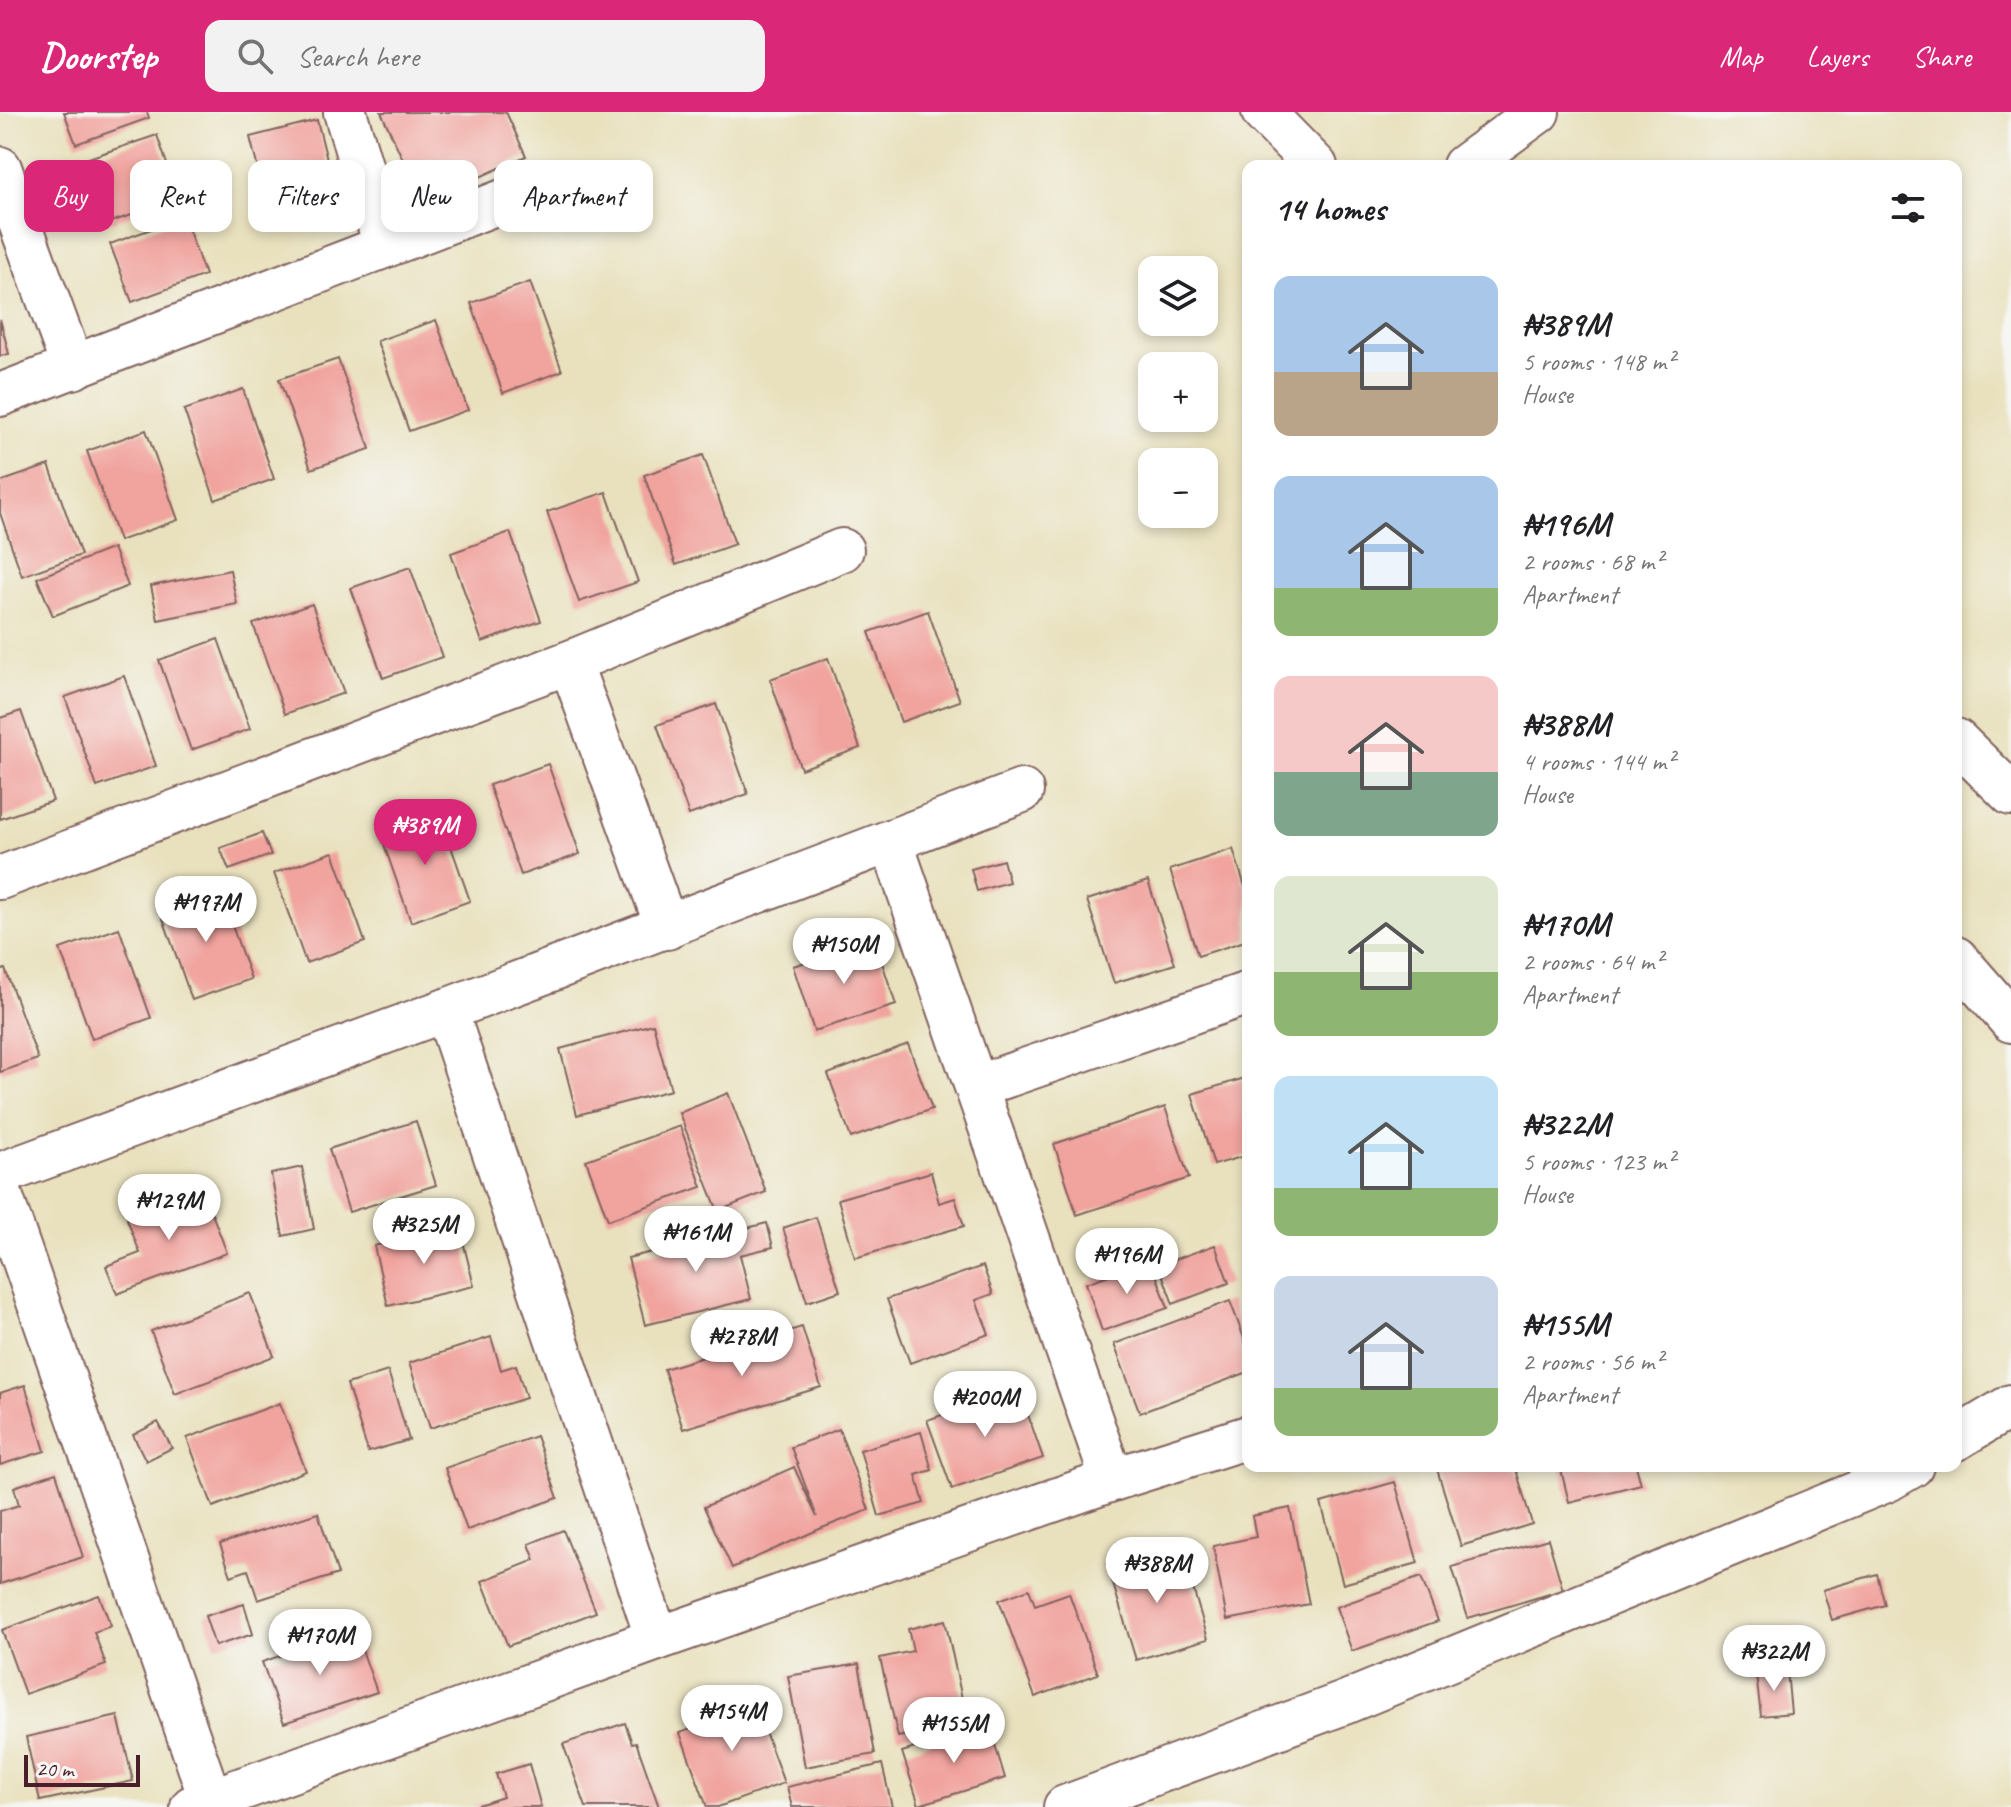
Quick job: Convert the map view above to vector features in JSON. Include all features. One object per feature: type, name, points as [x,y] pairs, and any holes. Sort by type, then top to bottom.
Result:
[{"type":"street","points":[[345,112],[385,246]]},
{"type":"street","points":[[1263,112],[1310,160]]},
{"type":"street","points":[[1472,160],[1538,112]]},
{"type":"street","points":[[0,168],[73,368]]},
{"type":"street","points":[[0,395],[494,204]]},
{"type":"street","points":[[0,878],[570,662],[842,550]]},
{"type":"street","points":[[570,662],[667,928]]},
{"type":"street","points":[[1962,746],[2011,794]]},
{"type":"street","points":[[0,1174],[667,928],[1022,791]]},
{"type":"street","points":[[891,841],[1112,1480]]},
{"type":"street","points":[[1962,965],[2011,1021]]},
{"type":"street","points":[[978,1086],[1242,995]]},
{"type":"street","points":[[446,1010],[657,1639]]},
{"type":"street","points":[[0,1192],[202,1804],[657,1639],[1112,1480],[1242,1439]]},
{"type":"street","points":[[1962,1435],[2011,1406]]},
{"type":"street","points":[[1065,1807],[1344,1703],[1902,1472]]},
{"type":"building","points":[[64,112],[147,112],[149,118],[76,144]]},
{"type":"building","points":[[381,112],[506,112],[526,156],[517,160],[494,160],[494,171],[478,178],[478,160],[403,160]]},
{"type":"building","points":[[317,120],[327,160],[256,160],[250,137]]},
{"type":"building","points":[[157,135],[166,160],[130,160],[130,216],[114,221],[114,160],[83,160]]},
{"type":"building","points":[[143,232],[189,232],[205,275],[132,302],[110,244]]},
{"type":"building","points":[[530,282],[562,371],[503,393],[471,303]]},
{"type":"building","points":[[0,319],[9,354],[0,356]]},
{"type":"building","points":[[436,320],[468,410],[409,431],[377,341]]},
{"type":"building","points":[[338,359],[370,449],[311,469],[279,379]]},
{"type":"building","points":[[243,389],[274,479],[215,500],[184,410]]},
{"type":"building","points":[[146,430],[178,520],[119,541],[87,451]]},
{"type":"building","points":[[703,455],[735,544],[676,565],[644,475]]},
{"type":"building","points":[[49,465],[81,555],[22,576],[0,513],[0,482]]},
{"type":"building","points":[[606,492],[638,582],[579,602],[547,512]]},
{"type":"building","points":[[510,532],[541,621],[482,642],[451,553]]},
{"type":"building","points":[[113,548],[128,586],[53,616],[37,578]]},
{"type":"building","points":[[410,567],[442,657],[383,678],[351,588]]},
{"type":"building","points":[[230,570],[237,604],[158,620],[151,586]]},
{"type":"building","points":[[312,604],[344,693],[285,714],[253,624]]},
{"type":"building","points":[[928,611],[960,701],[901,722],[869,632]]},
{"type":"building","points":[[218,639],[250,729],[191,750],[159,660]]},
{"type":"building","points":[[828,658],[860,748],[801,769],[770,679]]},
{"type":"building","points":[[124,676],[156,766],[97,787],[65,697]]},
{"type":"building","points":[[716,704],[748,794],[689,815],[657,725]]},
{"type":"building","points":[[21,711],[53,801],[0,819],[0,718]]},
{"type":"building","points":[[548,764],[580,854],[521,875],[489,785]]},
{"type":"building","points":[[439,812],[470,901],[411,922],[380,833]]},
{"type":"building","points":[[262,833],[271,855],[229,870],[220,848]]},
{"type":"building","points":[[1233,849],[1242,877],[1242,942],[1198,956],[1170,870]]},
{"type":"building","points":[[333,852],[365,942],[306,963],[274,873]]},
{"type":"building","points":[[1003,860],[1009,882],[977,891],[971,869]]},
{"type":"building","points":[[1148,881],[1175,964],[1114,983],[1087,900]]},
{"type":"building","points":[[219,889],[251,979],[192,1000],[160,910]]},
{"type":"building","points":[[119,928],[151,1018],[92,1039],[60,949]]},
{"type":"building","points":[[875,941],[896,1005],[814,1031],[793,966]]},
{"type":"building","points":[[5,969],[38,1059],[0,1072],[0,971]]},
{"type":"building","points":[[653,1024],[671,1090],[577,1115],[560,1049]]},
{"type":"building","points":[[908,1044],[932,1109],[851,1138],[828,1074]]},
{"type":"building","points":[[1242,1079],[1242,1157],[1214,1165],[1192,1094]]},
{"type":"building","points":[[728,1093],[766,1192],[718,1211],[679,1113]]},
{"type":"building","points":[[1165,1107],[1189,1178],[1077,1215],[1054,1144]]},
{"type":"building","points":[[416,1121],[436,1185],[349,1212],[329,1149]]},
{"type":"building","points":[[680,1126],[702,1187],[608,1220],[586,1160]]},
{"type":"building","points":[[302,1167],[314,1229],[283,1236],[271,1174]]},
{"type":"building","points":[[931,1172],[939,1203],[955,1198],[964,1226],[855,1258],[838,1199]]},
{"type":"building","points":[[203,1190],[227,1253],[117,1294],[106,1266],[140,1253],[127,1219]]},
{"type":"building","points":[[816,1217],[840,1291],[807,1302],[783,1228]]},
{"type":"building","points":[[767,1223],[773,1247],[740,1255],[751,1299],[645,1325],[628,1258]]},
{"type":"building","points":[[459,1225],[474,1286],[388,1306],[374,1246]]},
{"type":"building","points":[[1215,1245],[1229,1283],[1173,1304],[1159,1265]]},
{"type":"building","points":[[1151,1260],[1168,1308],[1102,1331],[1086,1283]]},
{"type":"building","points":[[983,1266],[993,1294],[976,1300],[989,1334],[910,1363],[887,1299]]},
{"type":"building","points":[[250,1293],[274,1356],[175,1394],[151,1331]]},
{"type":"building","points":[[1230,1301],[1242,1333],[1242,1374],[1140,1413],[1114,1344]]},
{"type":"building","points":[[802,1327],[821,1387],[683,1429],[664,1369]]},
{"type":"building","points":[[491,1337],[501,1370],[516,1365],[526,1398],[430,1428],[409,1363]]},
{"type":"building","points":[[388,1371],[409,1440],[368,1452],[347,1384]]},
{"type":"building","points":[[25,1385],[45,1451],[0,1465],[0,1393]]},
{"type":"building","points":[[1019,1389],[1043,1458],[952,1489],[927,1420]]},
{"type":"building","points":[[280,1403],[306,1471],[213,1507],[187,1438]]},
{"type":"building","points":[[158,1422],[172,1448],[146,1461],[133,1435]]},
{"type":"building","points":[[839,1429],[869,1510],[732,1568],[704,1507],[794,1467],[817,1517],[791,1447]]},
{"type":"building","points":[[921,1432],[932,1470],[916,1475],[924,1503],[879,1516],[860,1450]]},
{"type":"building","points":[[536,1436],[558,1498],[467,1530],[445,1468]]},
{"type":"building","points":[[1438,1472],[1517,1472],[1532,1524],[1461,1546]]},
{"type":"building","points":[[1562,1472],[1638,1472],[1641,1484],[1569,1502]]},
{"type":"building","points":[[56,1473],[83,1557],[0,1584],[0,1511],[19,1505],[14,1487]]},
{"type":"building","points":[[1395,1482],[1418,1563],[1343,1584],[1321,1503]]},
{"type":"building","points":[[1290,1508],[1309,1604],[1227,1620],[1213,1546],[1256,1537],[1252,1516]]},
{"type":"building","points":[[318,1513],[338,1574],[258,1600],[248,1570],[231,1576],[220,1544]]},
{"type":"building","points":[[563,1530],[596,1612],[508,1646],[482,1581],[535,1560],[529,1544]]},
{"type":"building","points":[[1548,1539],[1563,1590],[1468,1618],[1452,1567]]},
{"type":"building","points":[[1144,1553],[1148,1568],[1184,1558],[1208,1639],[1136,1660],[1107,1564]]},
{"type":"building","points":[[1877,1574],[1885,1605],[1832,1620],[1823,1590]]},
{"type":"building","points":[[1421,1577],[1438,1621],[1352,1651],[1336,1607]]},
{"type":"building","points":[[1029,1589],[1035,1605],[1069,1593],[1098,1674],[1035,1697],[999,1600]]},
{"type":"building","points":[[99,1595],[111,1626],[94,1632],[106,1665],[25,1694],[2,1630]]},
{"type":"building","points":[[244,1604],[253,1634],[215,1646],[205,1616]]},
{"type":"building","points":[[945,1620],[967,1722],[898,1737],[880,1658],[913,1651],[908,1629]]},
{"type":"building","points":[[355,1630],[377,1692],[284,1723],[262,1662]]},
{"type":"building","points":[[859,1664],[875,1754],[805,1767],[788,1676]]},
{"type":"building","points":[[1787,1671],[1791,1713],[1761,1716],[1756,1674]]},
{"type":"building","points":[[750,1691],[784,1783],[718,1807],[707,1807],[680,1733],[716,1720],[711,1705]]},
{"type":"building","points":[[118,1716],[133,1781],[40,1801],[26,1737]]},
{"type":"building","points":[[625,1723],[632,1743],[636,1742],[659,1807],[586,1807],[563,1744]]},
{"type":"building","points":[[989,1725],[1005,1778],[919,1805],[902,1752]]},
{"type":"building","points":[[529,1764],[541,1807],[472,1807],[503,1797],[496,1774]]},
{"type":"building","points":[[882,1764],[892,1807],[792,1807],[787,1787]]}]
